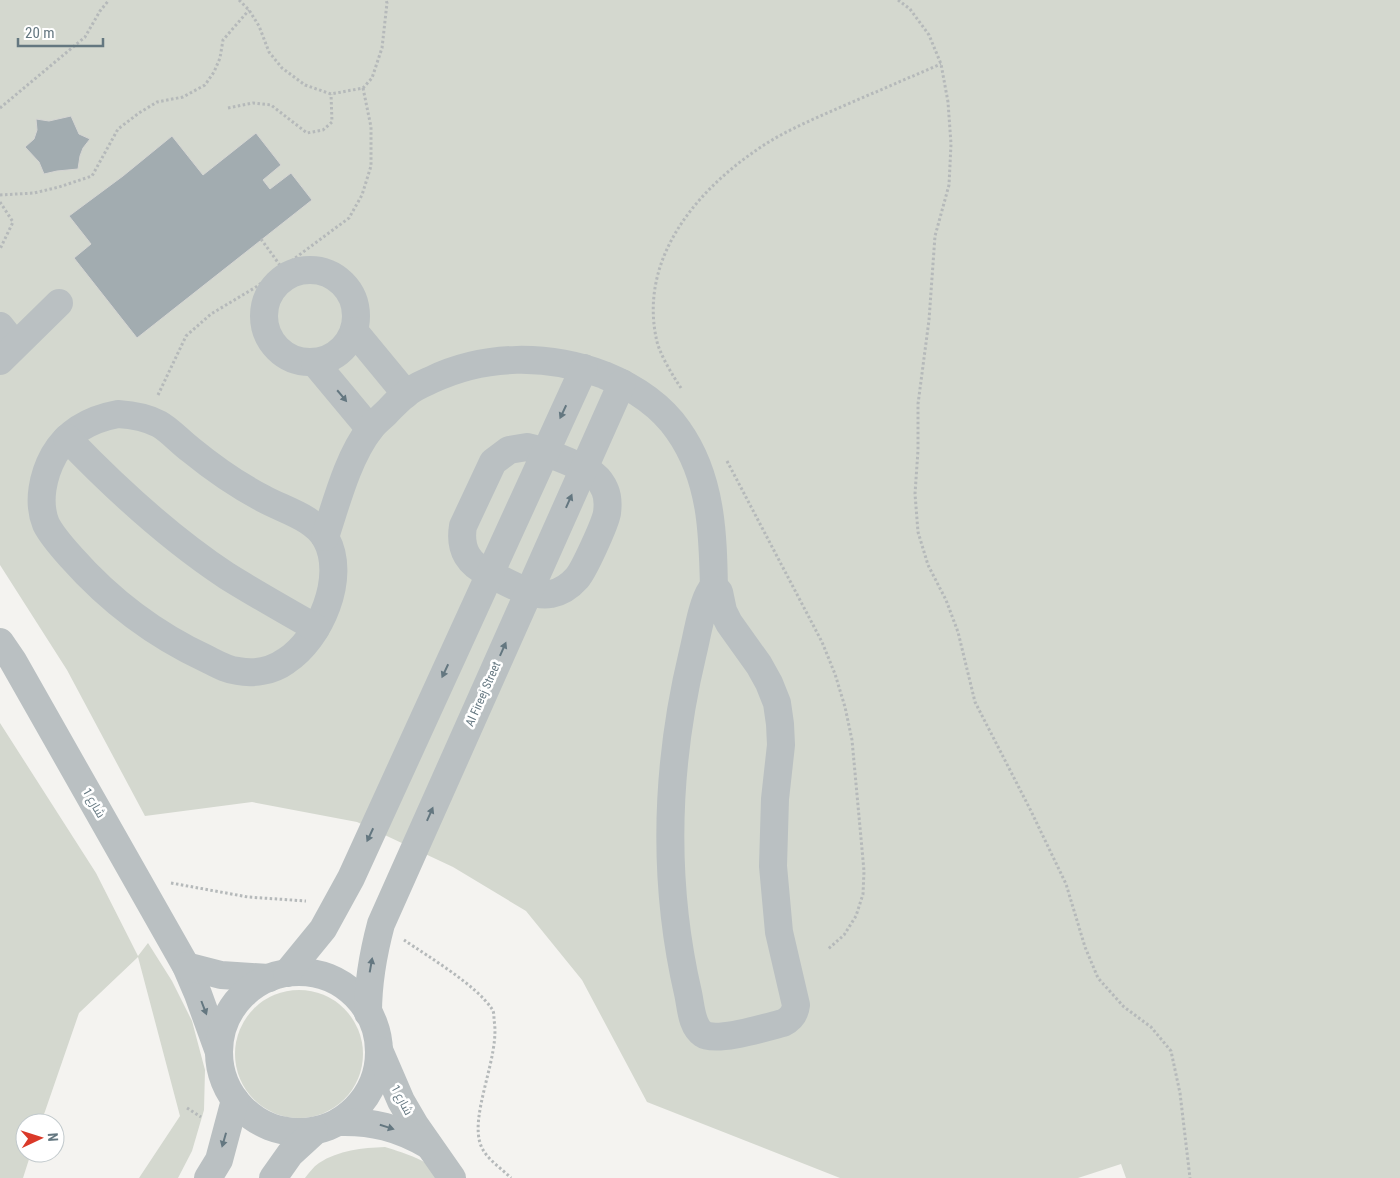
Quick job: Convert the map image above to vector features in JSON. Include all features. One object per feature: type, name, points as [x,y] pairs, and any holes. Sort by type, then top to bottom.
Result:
[{"type":"street","points":[[314,270],[328,273],[340,280],[349,291],[354,303],[356,317],[354,331],[348,343],[339,353],[328,360],[314,363],[300,362],[287,357],[276,348],[268,337],[264,323],[264,309],[268,296],[276,284],[287,275],[300,271],[314,270]]},
{"type":"street","points":[[5,344],[59,303]]},
{"type":"street","points":[[354,331],[406,394]]},
{"type":"street","points":[[325,537],[342,487],[359,446],[370,429],[406,394],[440,376],[466,367],[492,362],[520,360],[547,361],[584,368],[622,382],[645,397],[663,412],[678,430],[690,450],[703,484],[710,512],[713,534],[714,590],[720,595],[723,611],[729,623],[759,665],[769,683],[777,703],[782,745],[775,799],[773,866],[780,932],[796,1010],[791,1018],[784,1023],[712,1038],[700,1032],[695,1025],[683,972],[673,902],[670,839],[672,776],[681,705],[701,619],[710,592],[714,590]]},
{"type":"street","points":[[314,363],[370,429]]},
{"type":"street","points":[[314,1132],[285,1131],[267,1126],[251,1117],[235,1100],[221,1070],[219,1052],[222,1033],[228,1016],[238,1000],[252,987],[278,976],[311,944],[338,904],[584,368]]},
{"type":"street","name":"Al Fireej Street","points":[[368,1013],[370,968],[382,924],[622,382]]},
{"type":"street","points":[[118,414],[148,418],[161,425],[192,451],[227,476],[262,498],[310,522],[325,537],[332,557],[333,576],[330,595],[324,614],[316,628],[307,641],[286,661],[268,669],[249,672],[236,671],[192,652],[162,635],[106,594],[58,543],[46,524],[42,508],[44,477],[50,462],[67,438],[78,429],[104,417],[118,414]]},
{"type":"street","points":[[67,438],[110,482],[183,544],[226,575],[270,603],[316,628]]},
{"type":"street","points":[[527,447],[584,469],[593,474],[606,492],[608,502],[607,513],[578,577],[570,585],[561,591],[550,594],[529,592],[480,570],[472,564],[466,556],[462,536],[463,526],[493,462],[509,450],[527,447]]},
{"type":"street","name":"شارع 1","points":[[0,642],[13,661],[186,966],[219,1052]]},
{"type":"street","points":[[186,966],[221,975],[278,976],[306,973],[325,976],[342,985],[357,998],[368,1013],[376,1031],[379,1050],[378,1067],[372,1084],[364,1098],[353,1111],[339,1122],[314,1132],[290,1154],[273,1178]]},
{"type":"street","name":"شارع 1","points":[[379,1050],[401,1101],[415,1125],[452,1178]]},
{"type":"street","points":[[208,1178],[218,1160],[235,1100]]},
{"type":"street","name":"شارع 1","points":[[339,1122],[378,1124],[397,1130],[431,1147]]},
{"type":"path","points":[[0,108],[85,37],[100,11],[109,0]]},
{"type":"path","points":[[239,0],[259,26],[269,52],[282,68],[304,85],[330,94],[362,88],[372,78],[382,48],[388,1]]},
{"type":"path","points":[[898,0],[910,9],[929,34],[941,64],[948,102],[951,144],[949,185],[935,236],[929,320],[918,404],[918,450],[915,494],[918,532],[928,565],[946,600],[958,632],[975,702],[1066,884],[1085,947],[1098,978],[1124,1006],[1151,1028],[1171,1051],[1180,1093],[1190,1178]]},
{"type":"path","points":[[0,195],[34,193],[92,176],[118,129],[157,102],[183,97],[205,85],[214,72],[220,58],[223,40],[248,10]]},
{"type":"path","points":[[682,391],[656,339],[652,311],[655,283],[663,256],[676,231],[694,207],[724,175],[758,148],[796,126],[941,64]]},
{"type":"path","points":[[148,418],[173,360],[186,336],[211,314],[282,268],[349,218],[362,195],[371,166],[371,127],[362,88]]},
{"type":"path","points":[[228,108],[253,103],[271,106],[307,133],[323,130],[332,122],[330,94]]},
{"type":"path","points":[[0,202],[12,222],[0,249]]},
{"type":"path","points":[[261,239],[282,268]]},
{"type":"path","points":[[724,453],[822,642],[846,707],[856,775],[864,871],[863,894],[856,916],[844,935],[827,950]]},
{"type":"path","points":[[165,882],[248,897],[338,904]]},
{"type":"path","points":[[382,924],[476,991],[493,1010],[497,1032],[478,1130],[481,1145],[487,1157],[511,1178]]},
{"type":"shaded area","points":[[0,0],[1400,0],[1400,1178],[1126,1178],[1121,1164],[1078,1178],[840,1178],[647,1102],[582,980],[526,911],[453,867],[357,822],[252,802],[145,816],[67,670],[0,565]]},
{"type":"shaded area","points":[[0,723],[96,873],[138,956],[148,943],[172,981],[192,1021],[205,1070],[204,1110],[192,1151],[178,1178],[139,1178],[180,1116],[138,957],[79,1013],[44,1113],[15,1113],[15,1163],[28,1163],[23,1178],[0,1178]]},
{"type":"shaded area","points":[[299,990],[323,995],[344,1009],[358,1030],[363,1054],[358,1078],[344,1099],[323,1113],[299,1118],[275,1113],[254,1099],[240,1078],[235,1054],[240,1030],[254,1009],[275,995]]},
{"type":"shaded area","points":[[385,1147],[425,1162],[445,1178],[305,1178],[317,1165],[335,1155],[359,1149]]},
{"type":"building","points":[[71,116],[79,134],[90,139],[83,148],[78,169],[44,174],[39,162],[25,147],[34,139],[37,130],[36,119],[49,121]]},
{"type":"building","points":[[256,133],[281,165],[263,180],[270,189],[291,173],[312,200],[137,338],[74,258],[91,244],[69,216],[123,176],[172,136],[203,175]]}]
